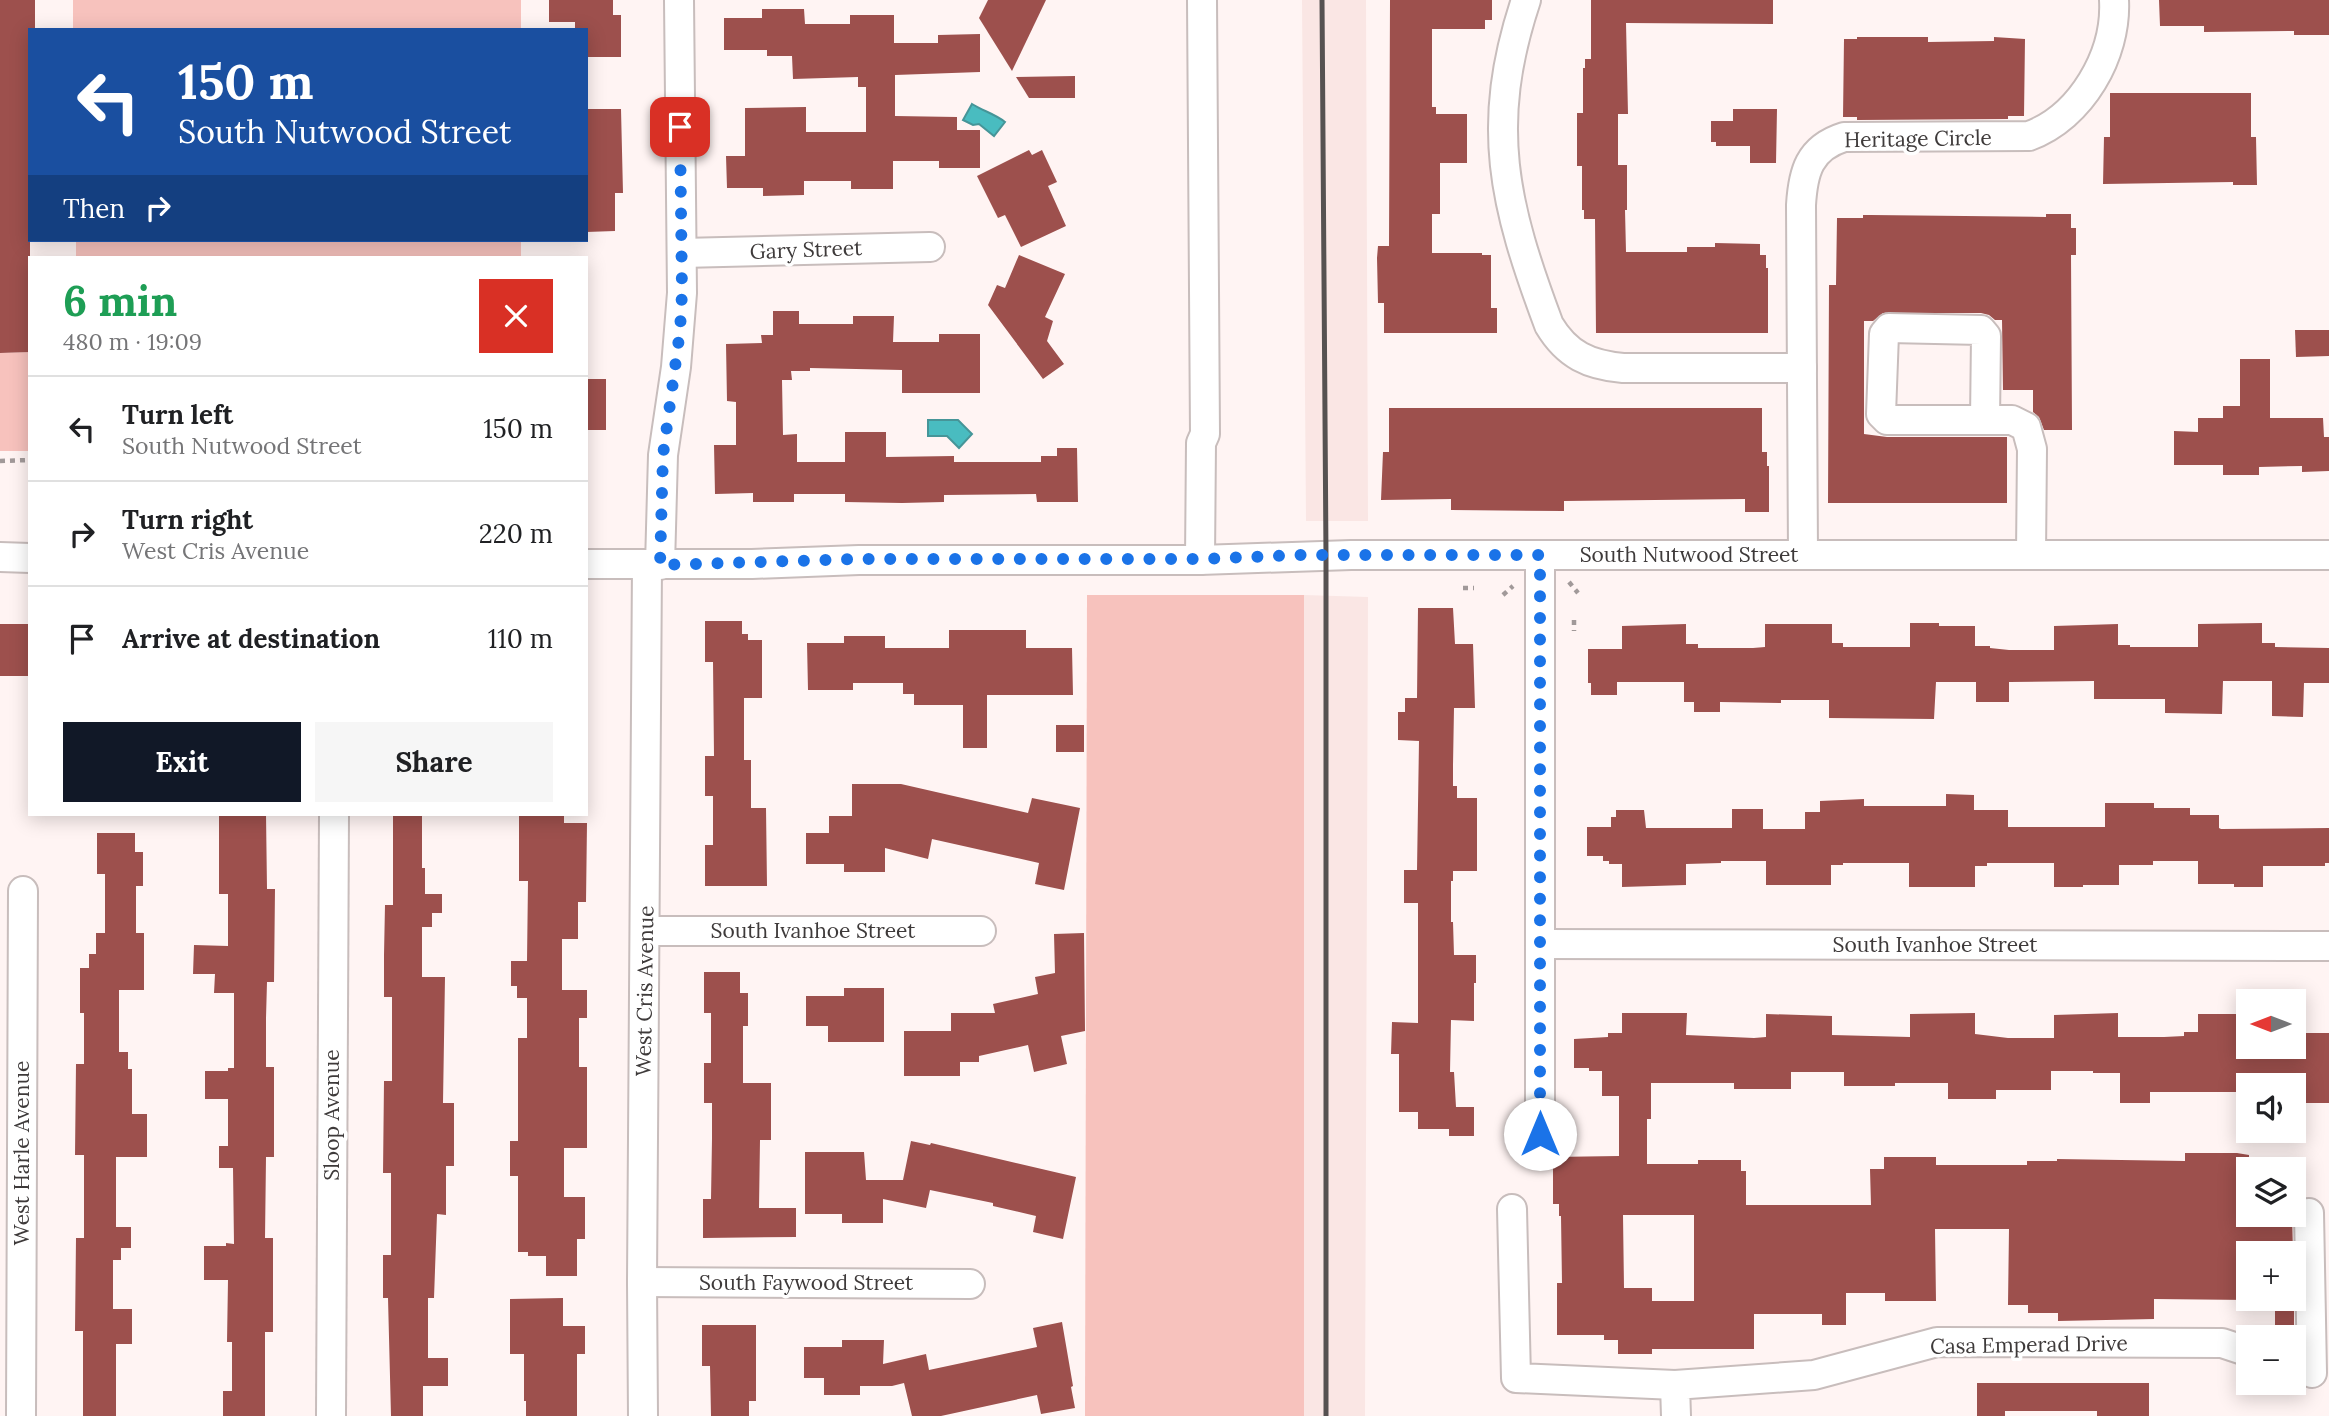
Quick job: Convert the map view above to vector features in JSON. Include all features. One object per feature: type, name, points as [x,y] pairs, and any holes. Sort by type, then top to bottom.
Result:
[{"type":"street","name":"West Cris Avenue","points":[[643,1416],[646,931],[654,565],[663,455],[680,331],[682,253],[679,0]]},
{"type":"street","points":[[1200,559],[1200,443],[1205,434],[1202,0]]},
{"type":"street","points":[[1526,0],[1509,60],[1503,101],[1502,152],[1511,212],[1549,325],[1557,338],[1577,356],[1603,366],[1802,368]]},
{"type":"street","name":"Heritage Circle","points":[[1803,555],[1802,190],[1809,163],[1834,140],[1844,137],[2029,136],[2042,131],[2056,122],[2073,105],[2088,88],[2099,69],[2112,27],[2114,0]]},
{"type":"street","name":"Gary Street","points":[[682,253],[930,247]]},
{"type":"street","points":[[1985,420],[1986,336],[1981,330],[1889,328],[1884,334],[1881,414],[1888,419],[1985,420],[2012,419],[2026,427],[2032,449],[2031,555]]},
{"type":"street","name":"South Nutwood Street","points":[[588,564],[654,565],[859,559],[1200,559],[1301,555],[2329,555]]},
{"type":"street","points":[[1540,555],[1540,1134]]},
{"type":"street","points":[[0,557],[28,558]]},
{"type":"street","name":"Sloop Avenue","points":[[331,1416],[334,816]]},
{"type":"street","name":"West Harle Avenue","points":[[21,1416],[23,891]]},
{"type":"street","name":"South Ivanhoe Street","points":[[646,931],[981,931]]},
{"type":"street","name":"South Ivanhoe Street","points":[[1540,944],[2329,946]]},
{"type":"street","name":"Casa Emperad Drive","points":[[1512,1209],[1516,1378],[1675,1385],[1814,1375],[1937,1342],[2222,1343],[2236,1348]]},
{"type":"street","points":[[2309,1213],[2312,1373]]},
{"type":"street","name":"South Faywood Street","points":[[642,1282],[970,1284]]},
{"type":"street","points":[[1675,1385],[1676,1416]]},
{"type":"path","points":[[0,461],[28,460]]},
{"type":"path","points":[[1571,586],[1578,593]]},
{"type":"path","points":[[1503,595],[1511,587]]},
{"type":"path","points":[[1464,588],[1474,588]]},
{"type":"path","points":[[1574,620],[1574,631]]},
{"type":"shaded area","points":[[73,0],[521,0],[521,28],[73,28]]},
{"type":"shaded area","points":[[1302,0],[1366,0],[1368,521],[1306,521]]},
{"type":"shaded area","points":[[76,242],[521,242],[521,256],[76,256]]},
{"type":"shaded area","points":[[28,352],[28,451],[0,451],[0,353]]},
{"type":"shaded area","points":[[1087,595],[1304,595],[1304,1416],[1085,1416]]},
{"type":"shaded area","points":[[1304,595],[1368,597],[1365,1416],[1304,1416]]},
{"type":"water","points":[[972,104],[1005,122],[994,136],[979,124],[973,125],[963,120]]},
{"type":"water","points":[[928,420],[958,420],[972,434],[959,448],[947,436],[928,436]]},
{"type":"building","points":[[0,0],[35,0],[35,28],[28,28],[28,352],[0,353]]},
{"type":"building","points":[[549,0],[613,0],[613,15],[621,15],[621,57],[588,57],[588,28],[575,28],[575,22],[549,22]]},
{"type":"building","points":[[988,0],[1046,0],[1012,71],[979,18]]},
{"type":"building","points":[[1390,0],[1492,0],[1492,20],[1485,20],[1485,29],[1432,29],[1432,107],[1436,107],[1436,114],[1467,114],[1467,163],[1440,163],[1440,214],[1432,214],[1432,253],[1491,255],[1491,308],[1497,308],[1497,333],[1384,333],[1384,303],[1378,303],[1377,258],[1378,246],[1389,246]]},
{"type":"building","points":[[1591,0],[1773,0],[1773,24],[1626,23],[1628,114],[1618,114],[1618,165],[1627,165],[1626,252],[1687,252],[1687,247],[1715,247],[1715,243],[1760,244],[1760,255],[1766,255],[1768,268],[1768,333],[1596,333],[1595,219],[1584,219],[1582,166],[1577,166],[1577,113],[1583,113],[1585,59],[1591,59]]},
{"type":"building","points":[[2159,0],[2329,0],[2329,35],[2294,35],[2294,31],[2204,32],[2204,26],[2160,26]]},
{"type":"building","points":[[762,9],[804,9],[805,24],[850,24],[850,15],[894,15],[894,43],[938,43],[938,35],[980,34],[980,72],[895,75],[895,116],[957,117],[957,130],[980,130],[980,168],[939,168],[939,161],[893,161],[893,189],[851,189],[851,181],[804,181],[804,195],[763,196],[763,188],[727,188],[726,156],[745,156],[745,108],[806,107],[806,132],[866,132],[866,87],[858,87],[858,77],[793,79],[792,56],[767,56],[767,50],[724,50],[724,18],[762,18]]},
{"type":"building","points":[[1928,37],[1928,42],[1994,41],[1994,37],[2025,39],[2024,116],[2008,116],[2008,119],[1857,120],[1857,117],[1843,117],[1844,39]]},
{"type":"building","points":[[1075,76],[1075,98],[1029,98],[1016,77]]},
{"type":"building","points":[[2110,93],[2251,93],[2251,137],[2256,137],[2257,185],[2233,185],[2233,182],[2103,184],[2104,137],[2110,137]]},
{"type":"building","points":[[588,109],[621,109],[623,193],[615,193],[615,231],[588,232]]},
{"type":"building","points":[[1733,109],[1777,109],[1776,163],[1750,163],[1750,146],[1716,146],[1716,142],[1711,142],[1711,121],[1733,121]]},
{"type":"building","points":[[1029,150],[1032,155],[1042,150],[1057,182],[1048,186],[1066,226],[1021,247],[1005,215],[998,218],[977,176]]},
{"type":"building","points":[[2046,214],[2071,214],[2071,228],[2076,228],[2076,255],[2071,255],[2072,430],[2044,430],[2039,417],[2033,412],[2033,390],[2003,390],[2002,320],[1995,320],[1981,313],[1883,313],[1873,321],[1864,321],[1864,434],[1887,437],[2007,437],[2007,503],[1828,503],[1829,285],[1836,285],[1837,218],[1863,218],[1863,215],[2046,217]]},
{"type":"building","points":[[1019,255],[1065,274],[1045,317],[1053,321],[1047,341],[1064,364],[1043,379],[988,305],[997,285],[1005,288]]},
{"type":"building","points":[[773,311],[799,311],[799,324],[853,324],[853,316],[894,316],[893,342],[939,342],[939,334],[980,334],[980,393],[902,393],[902,370],[810,368],[810,371],[791,371],[792,380],[782,380],[783,435],[797,434],[797,462],[845,462],[845,432],[886,432],[886,457],[954,456],[954,462],[1041,462],[1041,456],[1057,456],[1057,448],[1077,448],[1078,502],[1037,502],[1036,494],[944,495],[944,502],[902,503],[845,502],[845,494],[794,494],[794,502],[753,502],[753,493],[715,494],[714,445],[736,445],[736,402],[727,401],[726,344],[762,343],[761,335],[773,335]]},
{"type":"building","points":[[2295,330],[2329,330],[2329,356],[2296,357]]},
{"type":"building","points":[[2240,359],[2270,359],[2270,418],[2323,418],[2324,437],[2329,437],[2329,471],[2302,472],[2302,466],[2259,467],[2259,475],[2223,475],[2223,465],[2174,465],[2174,431],[2198,432],[2198,418],[2223,418],[2223,406],[2240,406]]},
{"type":"building","points":[[588,379],[606,379],[606,430],[588,430]]},
{"type":"building","points":[[1389,408],[1762,408],[1762,452],[1767,452],[1769,466],[1769,512],[1745,512],[1745,499],[1564,501],[1564,511],[1451,510],[1451,499],[1381,500],[1383,452],[1389,452]]},
{"type":"building","points":[[1418,608],[1453,608],[1455,644],[1473,644],[1475,708],[1454,708],[1453,786],[1457,786],[1457,798],[1477,798],[1477,871],[1453,871],[1451,922],[1454,955],[1476,955],[1474,1021],[1451,1020],[1450,1072],[1454,1072],[1456,1107],[1474,1107],[1474,1136],[1449,1136],[1449,1129],[1418,1129],[1418,1112],[1399,1112],[1399,1054],[1391,1054],[1392,1022],[1418,1023],[1418,903],[1404,903],[1404,870],[1417,870],[1419,741],[1398,740],[1398,712],[1405,712],[1405,698],[1417,698]]},
{"type":"building","points":[[705,621],[742,621],[742,634],[748,634],[748,640],[762,640],[762,698],[744,698],[744,760],[751,760],[751,808],[766,808],[767,886],[705,886],[705,845],[713,845],[713,796],[705,796],[705,756],[714,756],[713,662],[705,662]]},
{"type":"building","points":[[1910,623],[1975,626],[1975,646],[2009,650],[2054,650],[2054,626],[2118,624],[2118,645],[2198,647],[2198,624],[2262,623],[2262,643],[2275,643],[2275,647],[2329,648],[2329,683],[2304,683],[2303,717],[2272,716],[2272,681],[2223,681],[2222,714],[2165,713],[2165,699],[2094,699],[2094,681],[2009,682],[2009,702],[1976,702],[1976,682],[1936,682],[1934,719],[1829,718],[1829,700],[1781,700],[1781,703],[1720,702],[1720,712],[1694,712],[1694,702],[1684,702],[1684,682],[1617,682],[1617,695],[1591,695],[1591,683],[1588,683],[1588,649],[1622,649],[1622,626],[1686,624],[1686,644],[1698,644],[1698,648],[1753,648],[1765,647],[1765,624],[1832,624],[1832,643],[1843,643],[1843,647],[1910,647]]},
{"type":"building","points":[[0,624],[28,624],[28,676],[0,676]]},
{"type":"building","points":[[949,630],[1026,630],[1026,648],[1072,648],[1073,695],[987,695],[987,748],[963,748],[963,705],[914,705],[914,694],[903,694],[903,683],[853,683],[853,690],[808,690],[807,643],[844,643],[844,636],[885,636],[885,648],[949,648]]},
{"type":"building","points":[[1056,725],[1084,725],[1084,752],[1056,752]]},
{"type":"building","points":[[852,784],[901,784],[1028,813],[1032,798],[1080,808],[1064,890],[1035,884],[1039,863],[932,839],[928,859],[885,848],[885,872],[844,872],[844,864],[806,864],[806,833],[829,833],[829,816],[852,816]]},
{"type":"building","points":[[1946,794],[1974,795],[1974,810],[2008,810],[2008,827],[2105,827],[2105,803],[2154,803],[2154,808],[2190,808],[2190,815],[2219,815],[2221,829],[2329,828],[2329,863],[2325,863],[2325,866],[2263,866],[2263,887],[2198,884],[2198,861],[2153,861],[2153,865],[2119,865],[2119,885],[2054,887],[2054,863],[1987,863],[1987,866],[1975,866],[1975,887],[1909,887],[1909,863],[1843,863],[1831,865],[1831,885],[1766,885],[1766,861],[1721,861],[1686,864],[1686,885],[1622,887],[1622,864],[1609,864],[1609,861],[1603,861],[1603,856],[1587,856],[1587,827],[1611,827],[1611,817],[1616,817],[1616,810],[1644,810],[1646,828],[1732,828],[1732,809],[1763,809],[1763,829],[1805,829],[1805,812],[1820,812],[1820,801],[1864,799],[1864,806],[1946,806]]},
{"type":"building","points":[[219,816],[266,816],[267,889],[275,889],[274,982],[267,982],[266,1018],[266,1067],[274,1067],[274,1157],[266,1157],[265,1238],[273,1238],[273,1332],[265,1332],[265,1416],[223,1416],[223,1391],[232,1391],[232,1342],[227,1342],[228,1280],[204,1280],[204,1246],[234,1244],[233,1168],[219,1168],[219,1146],[228,1146],[228,1099],[205,1099],[205,1071],[228,1071],[228,1068],[234,1068],[234,993],[214,993],[215,974],[193,974],[194,945],[228,946],[228,894],[219,894]]},
{"type":"building","points":[[393,816],[422,816],[425,894],[442,894],[442,913],[432,913],[432,927],[422,927],[422,977],[445,977],[443,1103],[454,1103],[454,1166],[446,1166],[446,1215],[437,1214],[434,1298],[428,1298],[428,1358],[448,1358],[448,1386],[423,1386],[423,1416],[391,1416],[388,1298],[383,1298],[383,1255],[391,1255],[391,1173],[383,1173],[384,1081],[392,1081],[392,997],[384,997],[385,905],[393,905]]},
{"type":"building","points":[[519,816],[564,816],[564,823],[587,823],[586,902],[578,902],[578,939],[562,939],[562,990],[587,990],[587,1018],[579,1018],[579,1067],[587,1067],[587,1148],[564,1148],[564,1197],[585,1197],[585,1239],[577,1239],[577,1276],[546,1276],[546,1256],[528,1256],[528,1252],[518,1252],[518,1176],[510,1176],[510,1141],[518,1141],[518,1038],[527,1038],[527,998],[517,998],[517,986],[511,986],[511,961],[527,961],[528,881],[519,881]]},
{"type":"building","points":[[97,833],[135,833],[135,852],[143,852],[143,886],[136,886],[136,933],[144,933],[144,990],[119,990],[119,1052],[128,1052],[128,1069],[132,1069],[132,1114],[147,1114],[147,1157],[116,1157],[116,1227],[131,1227],[131,1248],[121,1248],[121,1260],[113,1260],[113,1309],[132,1309],[132,1344],[116,1344],[116,1416],[83,1416],[83,1331],[75,1331],[76,1238],[84,1238],[84,1155],[75,1155],[76,1064],[84,1064],[84,1013],[80,1013],[80,968],[89,968],[89,954],[96,954],[96,933],[105,933],[105,874],[97,874]]},
{"type":"building","points":[[1084,933],[1085,1031],[1061,1036],[1067,1064],[1034,1072],[1028,1045],[979,1056],[979,1062],[960,1062],[960,1076],[904,1076],[904,1031],[951,1031],[951,1013],[995,1013],[993,1004],[1038,994],[1035,977],[1055,973],[1054,934]]},
{"type":"building","points":[[704,972],[740,972],[740,993],[748,993],[748,1026],[743,1026],[743,1083],[771,1083],[771,1140],[760,1140],[759,1208],[796,1208],[796,1237],[703,1238],[703,1199],[711,1199],[712,1139],[712,1103],[704,1103],[704,1063],[711,1063],[711,1013],[704,1013]]},
{"type":"building","points":[[844,988],[884,988],[884,1042],[828,1042],[828,1026],[806,1026],[806,996],[844,996]]},
{"type":"building","points":[[1622,1013],[1687,1013],[1686,1035],[1766,1037],[1766,1014],[1832,1016],[1832,1035],[1910,1037],[1910,1014],[1975,1013],[1975,1034],[2008,1038],[2054,1038],[2054,1015],[2118,1013],[2118,1037],[2164,1037],[2198,1032],[2198,1014],[2236,1014],[2236,1059],[2306,1059],[2306,1033],[2329,1033],[2329,1103],[2306,1103],[2306,1073],[2236,1073],[2236,1092],[2150,1092],[2150,1103],[2120,1103],[2120,1073],[2093,1071],[2051,1071],[2051,1090],[1996,1090],[1996,1099],[1948,1099],[1948,1083],[1844,1086],[1844,1072],[1791,1072],[1791,1089],[1734,1089],[1734,1083],[1651,1083],[1651,1119],[1647,1119],[1647,1164],[1698,1164],[1698,1160],[1741,1160],[1741,1171],[1746,1171],[1746,1205],[1871,1205],[1870,1169],[1884,1169],[1884,1157],[1936,1157],[1936,1165],[2027,1165],[2027,1161],[2057,1159],[2185,1161],[2185,1153],[2237,1153],[2249,1157],[2236,1157],[2236,1227],[2292,1227],[2293,1241],[2236,1241],[2236,1300],[2154,1299],[2154,1319],[2058,1321],[2058,1313],[2028,1313],[2028,1305],[2008,1305],[2009,1229],[1935,1229],[1936,1301],[1885,1301],[1885,1293],[1846,1293],[1846,1325],[1822,1325],[1822,1314],[1754,1314],[1754,1349],[1652,1349],[1652,1354],[1618,1354],[1618,1340],[1604,1340],[1604,1335],[1557,1335],[1557,1283],[1562,1283],[1561,1216],[1559,1204],[1553,1204],[1553,1157],[1619,1156],[1619,1096],[1602,1096],[1602,1071],[1574,1068],[1574,1039],[1608,1037],[1608,1033],[1622,1033]],"holes":[[[1623,1215],[1694,1215],[1694,1301],[1652,1301],[1652,1288],[1624,1288]]]},
{"type":"building","points":[[911,1141],[931,1143],[1076,1177],[1063,1239],[1033,1232],[1036,1216],[993,1206],[993,1203],[930,1190],[926,1208],[883,1199],[883,1223],[842,1223],[842,1214],[805,1214],[805,1152],[864,1152],[866,1180],[903,1180]]},
{"type":"building","points":[[563,1298],[563,1326],[585,1326],[585,1354],[577,1354],[577,1416],[526,1416],[524,1354],[510,1354],[510,1299]]},
{"type":"building","points":[[2275,1311],[2294,1311],[2294,1325],[2275,1325]]},
{"type":"building","points":[[1062,1322],[1075,1408],[1041,1414],[1037,1395],[941,1416],[912,1416],[904,1383],[892,1386],[860,1386],[860,1395],[824,1395],[824,1378],[804,1378],[804,1347],[842,1347],[842,1340],[884,1340],[883,1364],[926,1354],[929,1370],[1037,1347],[1033,1328]]},
{"type":"building","points":[[702,1325],[756,1325],[756,1401],[749,1401],[749,1416],[711,1416],[710,1366],[702,1366]]},
{"type":"building","points":[[1977,1383],[2149,1383],[2149,1416],[2097,1416],[2097,1411],[2005,1411],[2005,1416],[1977,1416]]},
{"type":"railway","points":[[1322,0],[1326,556],[1326,1416]]},
{"type":"route","points":[[680,127],[682,293],[676,367],[663,455],[660,565],[859,559],[1540,555],[1540,1134]]}]
